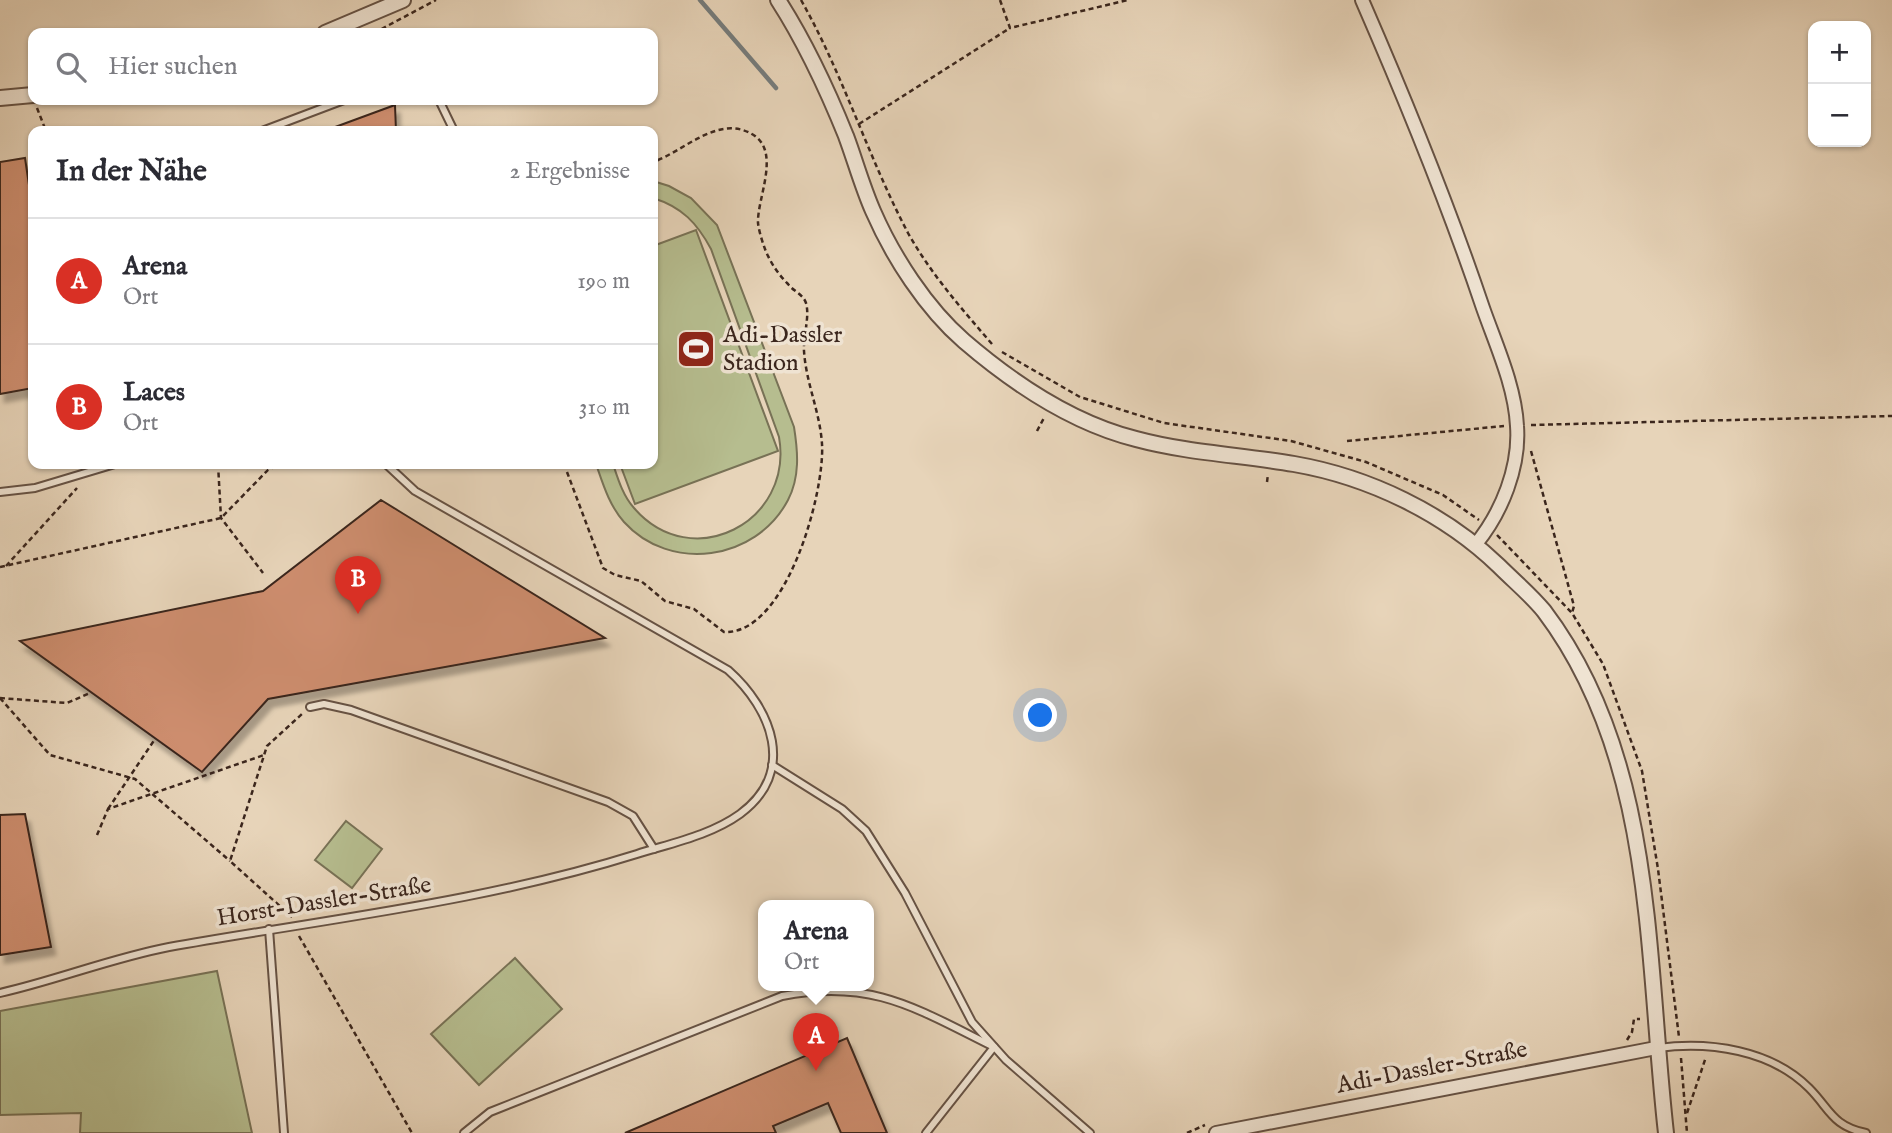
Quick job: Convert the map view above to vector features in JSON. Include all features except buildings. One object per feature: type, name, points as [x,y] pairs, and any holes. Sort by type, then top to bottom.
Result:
[{"type":"street","points":[[337,28],[403,0]]},
{"type":"street","points":[[778,0],[800,34],[845,133],[874,212],[916,286],[962,339],[1034,393],[1082,421],[1135,439],[1210,453],[1296,464],[1363,481],[1410,503],[1476,544],[1542,608],[1576,658],[1602,712],[1625,785],[1637,845],[1666,1133]]},
{"type":"street","points":[[1363,0],[1466,257],[1509,383],[1517,425],[1511,474],[1488,527],[1476,544]]},
{"type":"street","points":[[0,98],[28,99]]},
{"type":"street","name":"Adi-Dassler-Straße","points":[[1216,1133],[1657,1048]]},
{"type":"lane","points":[[275,126],[331,105]]},
{"type":"lane","points":[[441,105],[451,126]]},
{"type":"lane","points":[[0,492],[34,488],[96,469]]},
{"type":"lane","name":"Horst-Dassler-Straße","points":[[0,993],[155,950],[493,892],[694,837],[741,813],[762,792],[772,765],[770,726],[752,694],[728,670],[415,491],[391,469]]},
{"type":"lane","points":[[310,707],[324,705],[369,716],[598,798],[633,816],[654,849]]},
{"type":"lane","points":[[772,765],[842,809],[866,831],[905,893],[972,1022],[994,1047],[1090,1133]]},
{"type":"lane","points":[[269,929],[284,1133]]},
{"type":"lane","points":[[464,1133],[489,1112],[782,996],[806,991]]},
{"type":"lane","points":[[846,991],[876,994],[908,1005],[994,1047]]},
{"type":"lane","points":[[1657,1048],[1680,1045],[1709,1047],[1752,1054],[1786,1067],[1811,1089],[1831,1117],[1853,1130],[1866,1133]]},
{"type":"lane","points":[[926,1133],[994,1047]]},
{"type":"path","points":[[383,28],[436,0]]},
{"type":"path","points":[[801,0],[822,37],[908,232],[939,282],[995,348],[1080,397],[1164,423],[1291,441],[1366,462],[1443,495],[1488,527],[1572,613],[1603,664],[1642,771],[1658,869],[1680,1045],[1687,1133]]},
{"type":"path","points":[[999,0],[1010,28]]},
{"type":"path","points":[[845,133],[1010,28],[1128,0]]},
{"type":"path","points":[[37,105],[44,126]]},
{"type":"path","points":[[566,469],[603,568],[615,575],[641,581],[665,601],[694,609],[724,632],[744,628],[777,596],[810,530],[822,460],[818,409],[804,350],[807,312],[805,302],[772,264],[764,246],[758,222],[765,173],[761,144],[756,137],[726,128],[692,140],[658,159]]},
{"type":"path","points":[[1517,425],[1892,416]]},
{"type":"path","points":[[1347,441],[1492,426]]},
{"type":"path","points":[[1531,449],[1574,606],[1572,613]]},
{"type":"path","points":[[217,469],[221,518],[263,573]]},
{"type":"path","points":[[0,567],[221,518],[274,469]]},
{"type":"path","points":[[6,566],[92,470]]},
{"type":"path","points":[[0,698],[67,703],[90,693]]},
{"type":"path","points":[[0,698],[54,758],[129,776],[230,861],[297,925],[412,1133]]},
{"type":"path","points":[[230,861],[267,746],[310,707]]},
{"type":"path","points":[[97,835],[108,809],[155,739]]},
{"type":"path","points":[[108,809],[264,755]]},
{"type":"path","points":[[1686,1116],[1709,1047]]},
{"type":"green space","points":[[658,183],[691,198],[717,225],[794,427],[797,464],[795,482],[788,500],[774,521],[755,536],[734,547],[711,553],[688,554],[665,549],[643,538],[624,522],[614,509],[598,469],[615,469],[630,503],[657,528],[683,537],[709,537],[734,530],[755,514],[771,493],[779,467],[779,437],[711,249],[688,217],[658,200]]},
{"type":"green space","name":"Adi-Dassler Stadion","points":[[696,230],[778,451],[635,504],[622,469],[658,469],[658,244]]},
{"type":"green space","points":[[346,821],[382,849],[352,888],[315,860]]},
{"type":"green space","points":[[515,958],[562,1009],[479,1085],[431,1034]]},
{"type":"green space","points":[[217,971],[252,1133],[80,1133],[81,1113],[0,1115],[0,1011]]},
{"type":"waterway","points":[[700,0],[776,88]]},
{"type":"place","name":"Adi-Dassler Stadion","points":[[696,349]]},
{"type":"place","name":"Laces","points":[[358,614]]},
{"type":"place","name":"Arena","points":[[816,1071]]}]
